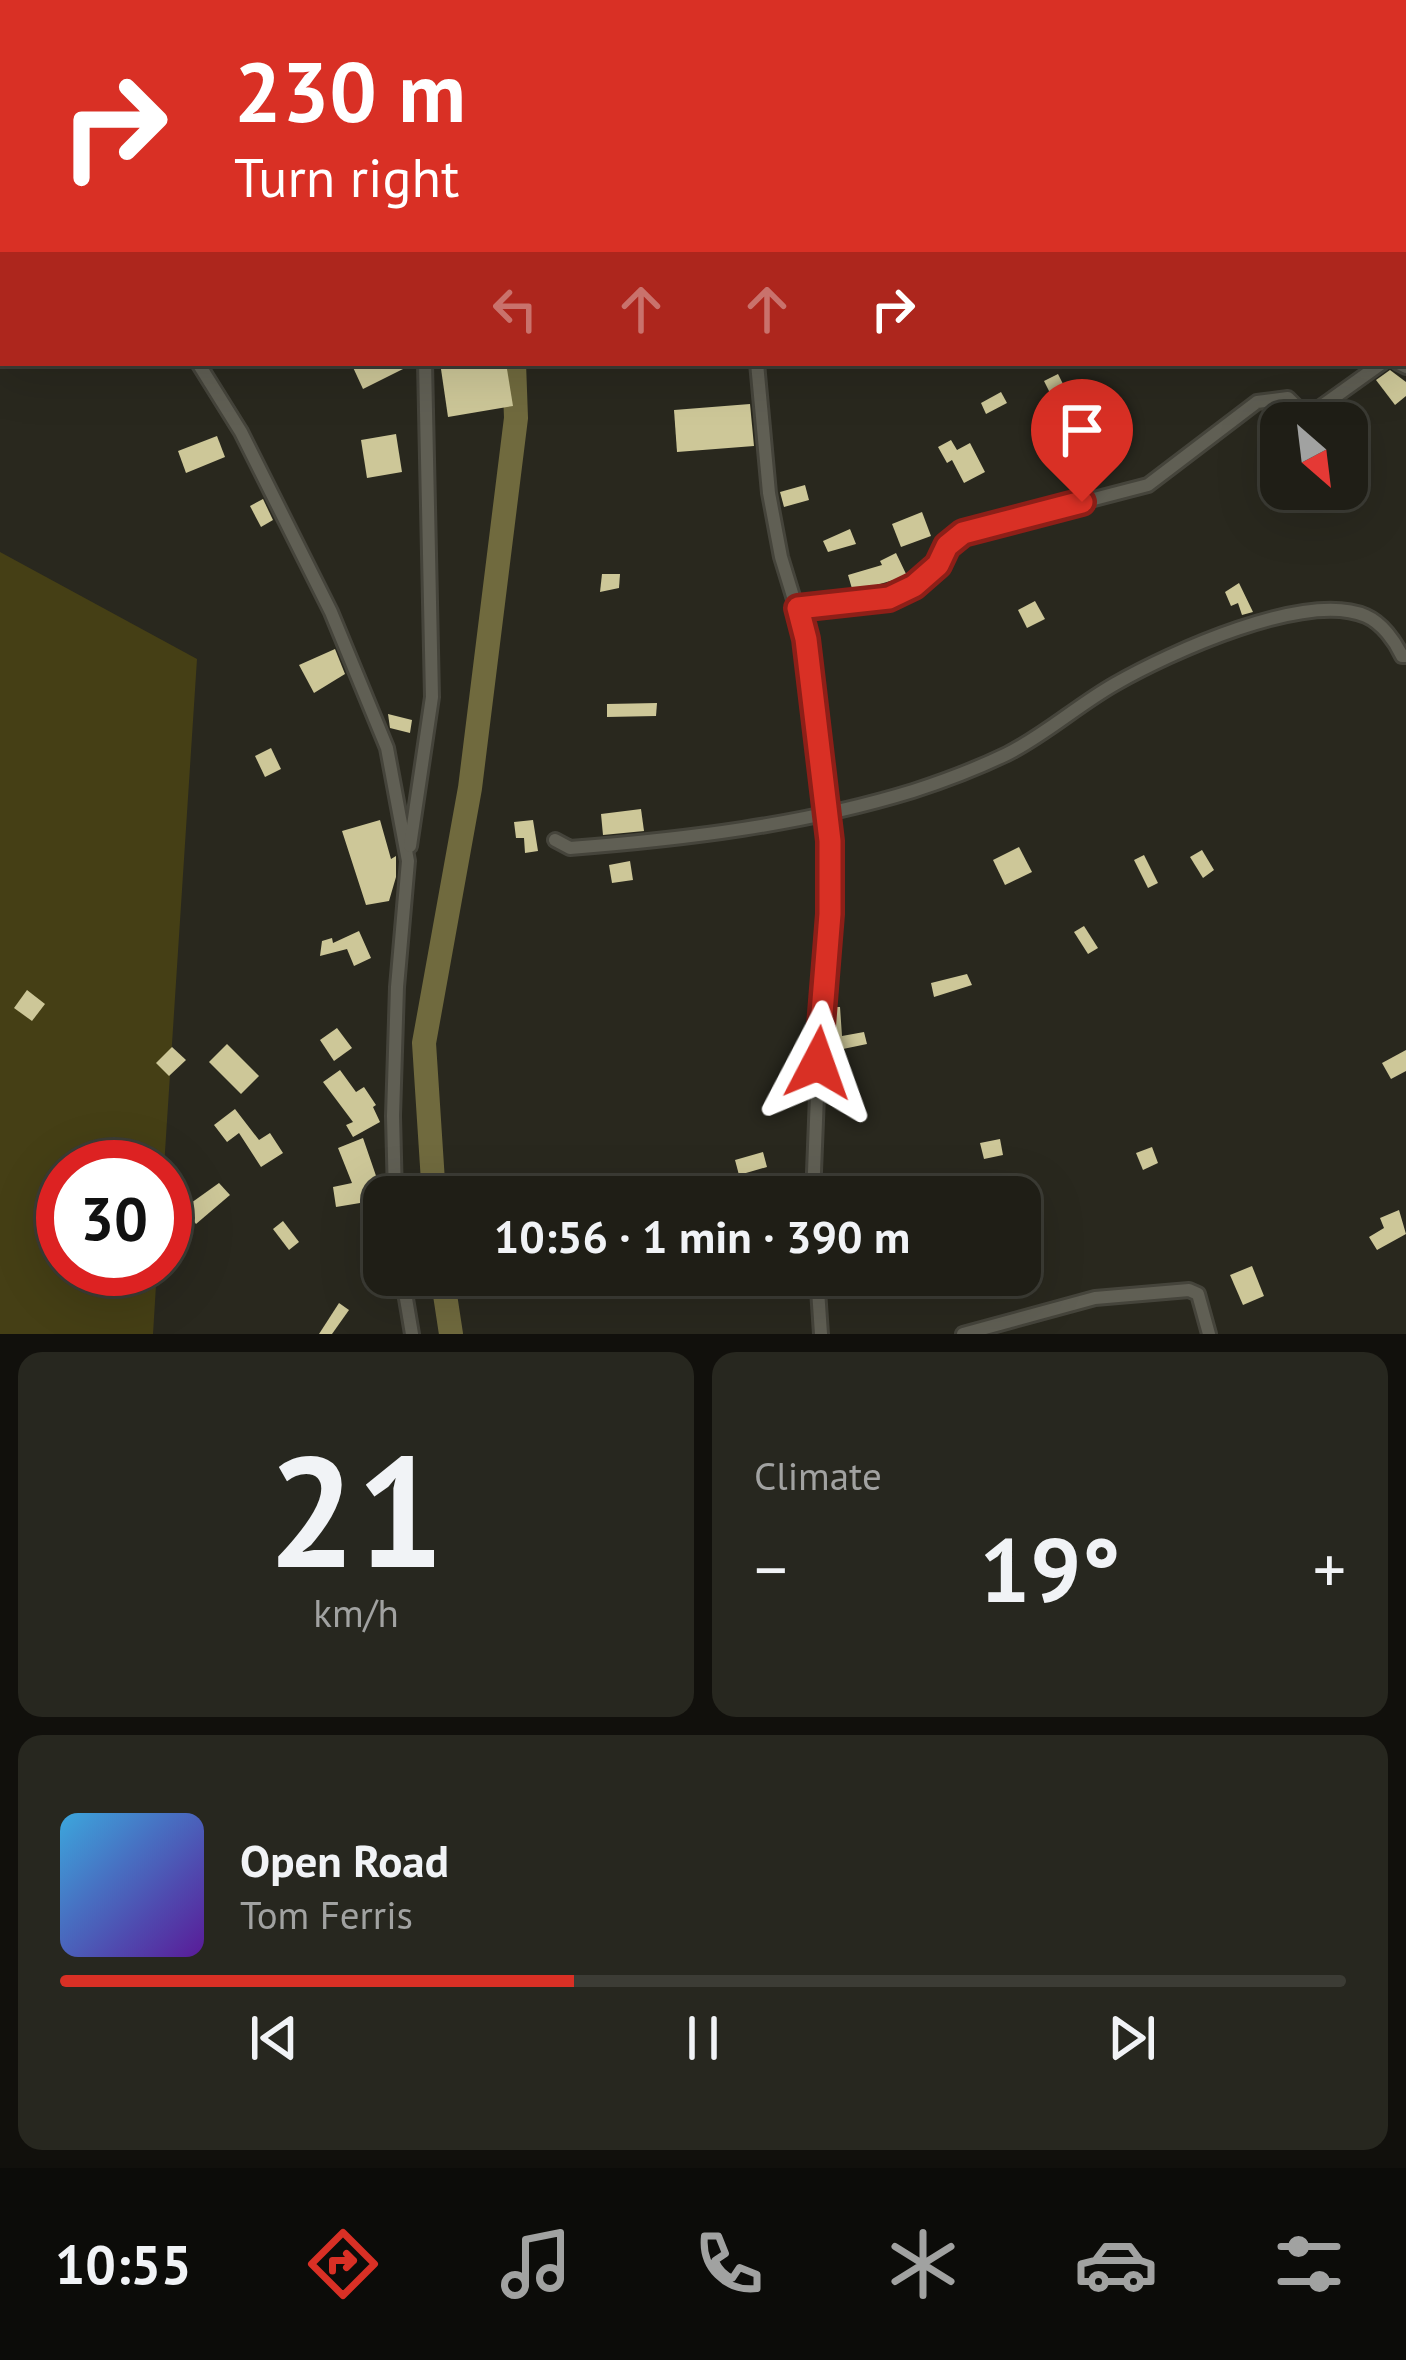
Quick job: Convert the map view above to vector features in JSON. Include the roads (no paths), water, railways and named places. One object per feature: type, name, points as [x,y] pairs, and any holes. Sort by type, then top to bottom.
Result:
[{"type":"street","points":[[200,366],[241,433],[331,612],[387,748],[408,861]]},
{"type":"street","points":[[395,1176],[397,987],[408,861],[432,697],[425,366]]},
{"type":"street","points":[[757,366],[769,493],[781,557],[806,639],[827,815],[830,914],[814,1176]]},
{"type":"street","points":[[798,608],[889,598],[938,565],[947,546],[963,533],[1148,485],[1256,402],[1288,398],[1302,412],[1316,411],[1378,366]]},
{"type":"street","points":[[555,840],[570,848],[633,843],[827,815],[918,789],[1007,754],[1114,685],[1232,630],[1305,612],[1359,614],[1372,619],[1406,656]]},
{"type":"street","points":[[963,1334],[1095,1298],[1189,1290],[1198,1294],[1209,1334]]},
{"type":"street","points":[[406,1296],[412,1334]]},
{"type":"street","points":[[818,1296],[821,1334]]},
{"type":"waterway","points":[[433,1176],[424,1043],[470,788],[516,418],[514,366]]},
{"type":"waterway","points":[[445,1296],[451,1334]]}]
